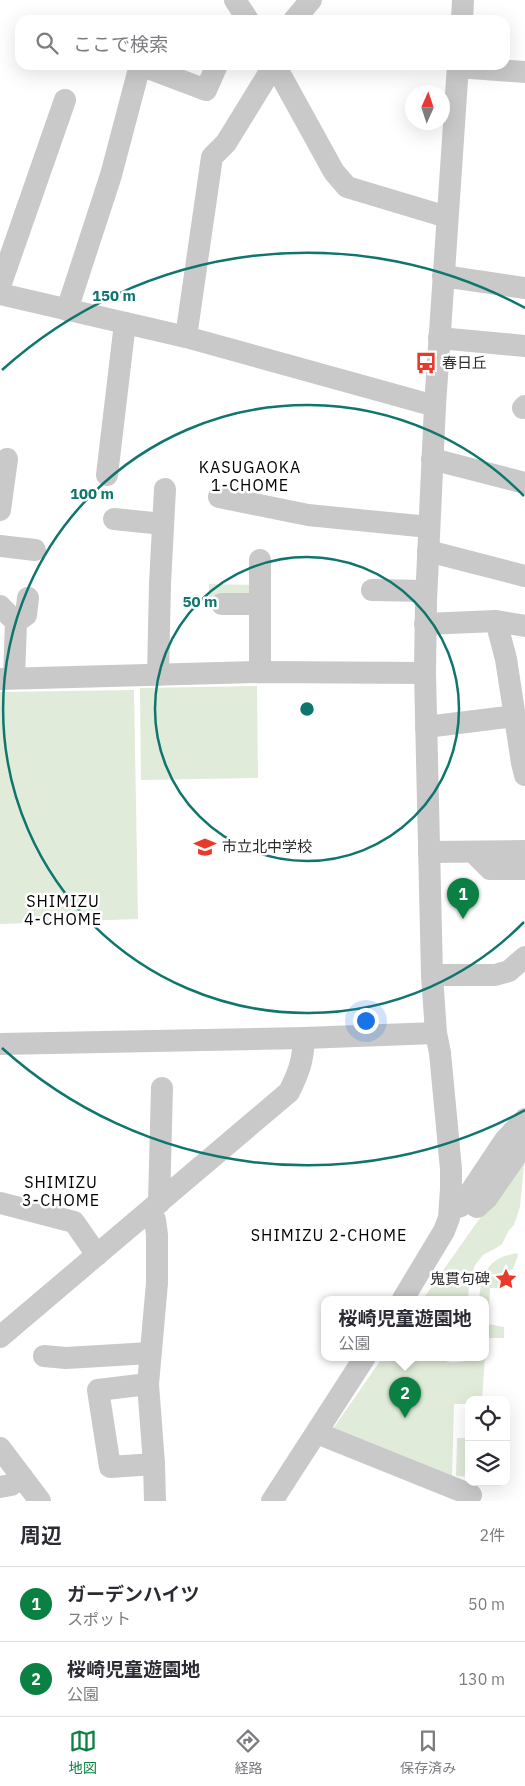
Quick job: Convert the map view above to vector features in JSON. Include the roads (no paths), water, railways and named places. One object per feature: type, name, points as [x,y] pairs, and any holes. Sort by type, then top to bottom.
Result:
[{"type":"street","points":[[298,15],[311,0]]},
{"type":"street","points":[[462,15],[463,0]]},
{"type":"street","points":[[67,310],[111,175],[139,70]]},
{"type":"street","points":[[153,70],[206,90],[214,70]]},
{"type":"street","points":[[186,338],[212,157],[226,142],[271,70]]},
{"type":"street","points":[[277,70],[334,172],[346,187],[447,217]]},
{"type":"street","points":[[458,70],[432,459],[426,596],[425,673],[432,974],[436,1033],[440,1053],[451,1169],[458,1204]]},
{"type":"street","points":[[503,70],[525,72]]},
{"type":"street","points":[[0,286],[65,100]]},
{"type":"street","points":[[443,276],[525,288]]},
{"type":"street","points":[[0,294],[186,338],[435,406]]},
{"type":"street","points":[[108,475],[125,324]]},
{"type":"street","points":[[439,338],[525,346]]},
{"type":"street","points":[[0,510],[7,459]]},
{"type":"street","points":[[432,459],[525,483]]},
{"type":"street","points":[[158,675],[165,489]]},
{"type":"street","points":[[219,498],[308,515],[429,527]]},
{"type":"street","points":[[114,519],[163,524]]},
{"type":"street","points":[[0,546],[35,550]]},
{"type":"street","points":[[428,551],[525,576]]},
{"type":"street","points":[[260,560],[260,672]]},
{"type":"street","points":[[372,590],[426,596]]},
{"type":"street","points":[[28,598],[26,615],[16,622],[7,678],[260,672],[425,673]]},
{"type":"street","points":[[222,604],[260,604]]},
{"type":"street","points":[[0,606],[16,622]]},
{"type":"street","points":[[426,624],[496,620],[525,626]]},
{"type":"street","points":[[496,620],[506,659],[525,775]]},
{"type":"street","points":[[426,727],[515,716]]},
{"type":"street","points":[[429,852],[525,851]]},
{"type":"street","points":[[473,852],[490,869],[525,869]]},
{"type":"street","points":[[432,974],[495,976],[508,971],[525,957]]},
{"type":"street","points":[[0,1044],[304,1038],[436,1033]]},
{"type":"street","points":[[0,1337],[288,1092],[299,1073],[303,1057],[304,1038]]},
{"type":"street","points":[[155,1501],[148,1384],[158,1283],[155,1206],[162,1088]]},
{"type":"street","points":[[405,1296],[441,1238],[449,1218],[458,1204],[505,1140],[525,1118]]},
{"type":"street","points":[[458,1204],[477,1207],[487,1198],[525,1143]]},
{"type":"street","points":[[0,1203],[74,1222],[97,1255]]},
{"type":"street","points":[[44,1356],[66,1358],[150,1353]]},
{"type":"street","points":[[272,1501],[362,1361]]},
{"type":"street","points":[[148,1384],[98,1390],[110,1467],[154,1464]]},
{"type":"street","points":[[317,1433],[471,1495]]},
{"type":"street","points":[[0,1448],[40,1501]]},
{"type":"street","points":[[0,1487],[11,1485],[22,1477]]},
{"type":"place","name":"春日丘","points":[[426,363]]},
{"type":"place","name":"市立北中学校","points":[[205,847]]},
{"type":"place","name":"ガーデンハイツ","points":[[463,919]]},
{"type":"place","name":"鬼貫句碑","points":[[506,1279]]},
{"type":"place","name":"桜崎児童遊園地","points":[[405,1418]]},
{"type":"district","name":"KASUGAOKA 1-CHOME","points":[[250,476]]},
{"type":"district","name":"SHIMIZU 4-CHOME","points":[[63,910]]},
{"type":"district","name":"SHIMIZU 3-CHOME","points":[[61,1191]]},
{"type":"district","name":"SHIMIZU 2-CHOME","points":[[329,1235]]}]
